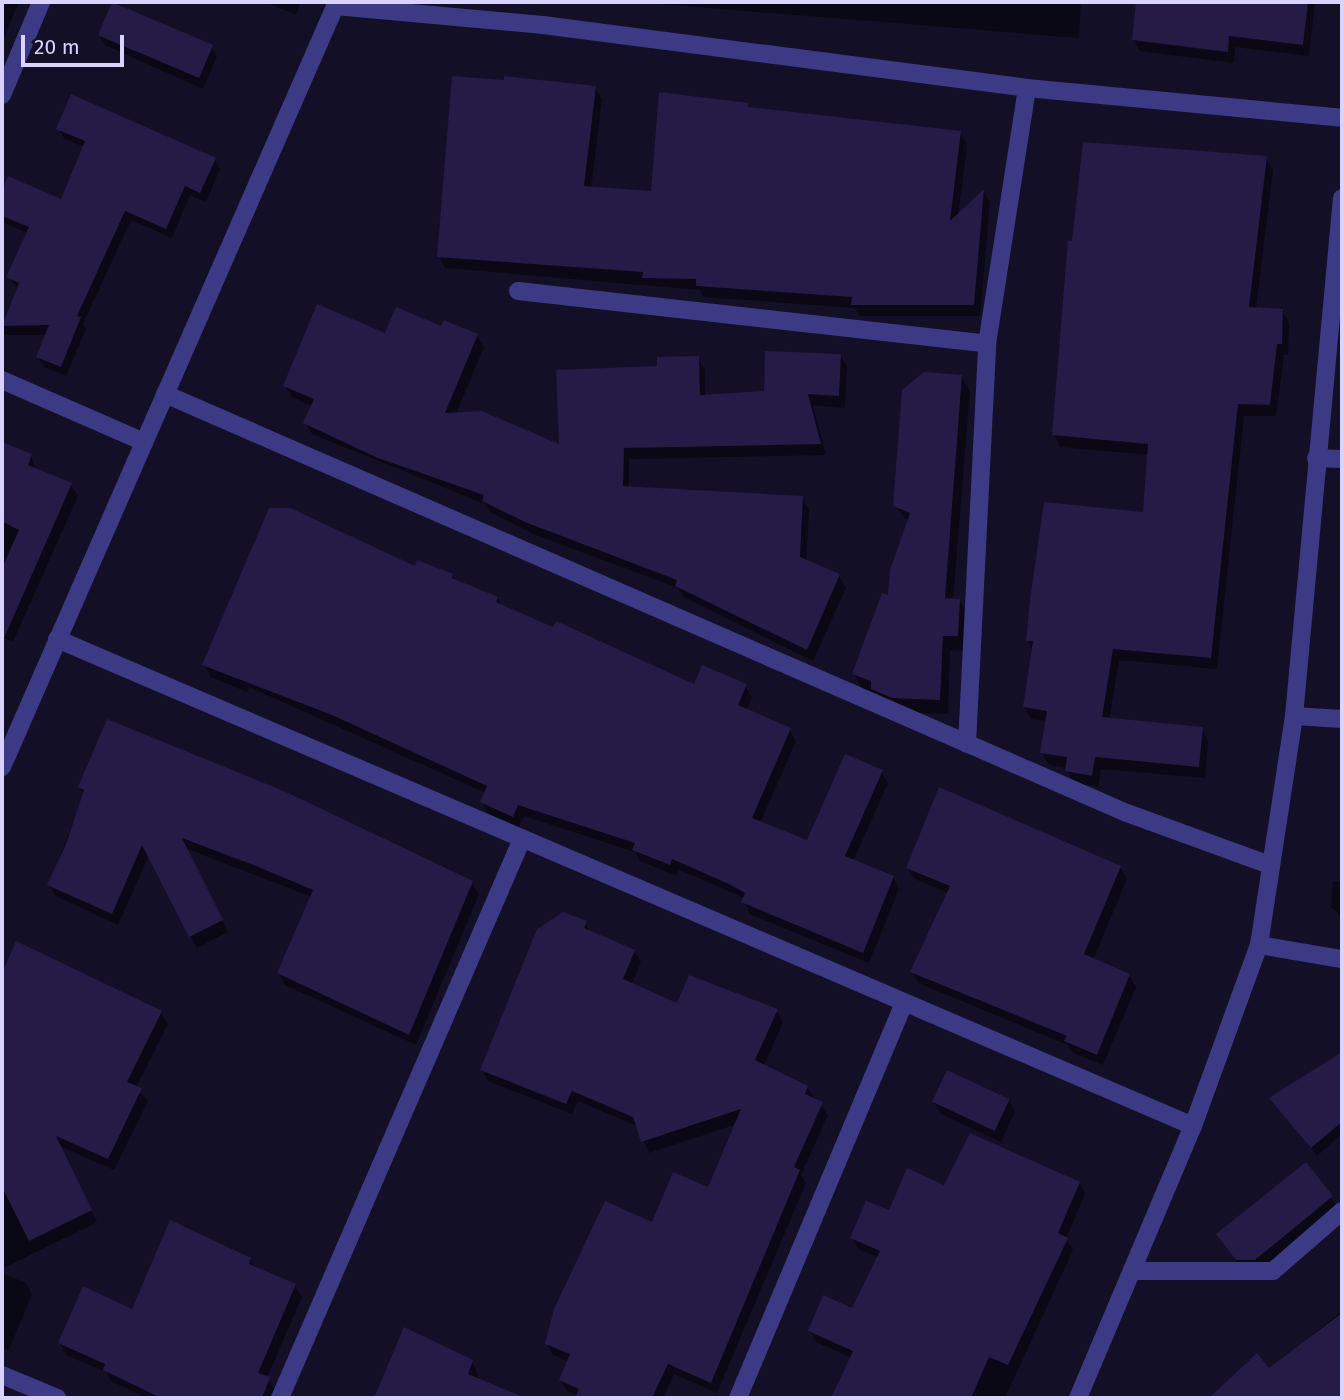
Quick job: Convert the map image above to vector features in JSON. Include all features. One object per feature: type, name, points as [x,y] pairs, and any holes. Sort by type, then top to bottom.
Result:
[{"type":"street","points":[[4,86],[41,2]]},
{"type":"street","points":[[2,767],[336,4],[543,25],[1027,88],[1342,118]]},
{"type":"street","points":[[967,744],[986,344],[1027,88]]},
{"type":"street","points":[[1078,1398],[1193,1126],[1259,945],[1294,716],[1342,198]]},
{"type":"street","points":[[518,291],[986,344]]},
{"type":"street","points":[[2,380],[145,442]]},
{"type":"street","points":[[165,394],[1127,813],[1270,865]]},
{"type":"street","points":[[1316,458],[1342,459]]},
{"type":"street","points":[[57,639],[903,1005],[1193,1126]]},
{"type":"street","points":[[1294,716],[1342,719]]},
{"type":"street","points":[[280,1398],[522,839]]},
{"type":"street","points":[[1259,945],[1342,959]]},
{"type":"street","points":[[738,1398],[903,1005]]},
{"type":"street","points":[[1132,1271],[1273,1271],[1342,1211]]},
{"type":"street","points":[[2,1375],[57,1398]]},
{"type":"building","points":[[112,2],[213,45],[199,78],[98,35]]},
{"type":"building","points":[[1136,2],[1308,2],[1303,45],[1229,36],[1228,52],[1132,40]]},
{"type":"building","points":[[452,76],[504,80],[504,76],[596,86],[584,186],[651,191],[659,92],[748,103],[748,107],[961,131],[950,221],[984,189],[974,305],[851,305],[852,297],[696,286],[696,279],[642,278],[643,272],[437,257]]},
{"type":"building","points":[[71,94],[216,158],[200,193],[185,186],[166,229],[125,211],[77,316],[81,317],[61,367],[36,357],[49,325],[2,326],[19,283],[6,277],[29,227],[2,216],[2,191],[8,176],[61,199],[85,141],[56,129]]},
{"type":"building","points":[[1083,142],[1267,156],[1249,307],[1283,309],[1282,344],[1277,344],[1270,405],[1238,404],[1211,658],[1113,649],[1102,717],[1203,727],[1199,767],[1095,757],[1092,776],[1065,771],[1067,757],[1040,753],[1047,711],[1023,707],[1033,641],[1026,641],[1030,600],[1044,502],[1143,512],[1148,444],[1052,435],[1068,240],[1072,241]]},
{"type":"building","points":[[317,304],[385,333],[396,307],[441,326],[444,320],[478,334],[445,413],[482,411],[559,444],[556,370],[657,366],[657,357],[699,356],[700,395],[764,391],[765,351],[841,354],[839,396],[808,394],[821,444],[624,448],[623,486],[803,496],[800,557],[840,574],[807,650],[675,586],[677,580],[525,522],[482,501],[484,495],[378,458],[303,423],[314,399],[283,386]]},
{"type":"building","points":[[924,372],[962,375],[945,598],[960,599],[958,636],[943,636],[940,700],[892,698],[871,689],[871,681],[852,674],[882,593],[888,595],[890,570],[910,513],[893,506],[902,390]]},
{"type":"building","points":[[2,442],[32,454],[28,465],[72,483],[2,643],[2,568],[19,530],[5,523],[2,526]]},
{"type":"building","points":[[269,508],[290,508],[415,566],[417,560],[453,574],[452,578],[498,597],[496,602],[553,627],[556,621],[694,684],[702,665],[747,684],[738,705],[791,728],[752,818],[807,840],[845,754],[883,770],[845,856],[894,876],[863,953],[741,902],[745,893],[729,884],[672,859],[670,865],[632,850],[635,843],[518,805],[513,817],[480,802],[487,786],[332,715],[202,665]]},
{"type":"building","points":[[107,719],[286,792],[473,881],[409,1035],[277,973],[313,890],[256,866],[182,838],[223,920],[189,937],[142,845],[112,914],[47,885],[66,844],[84,790],[78,787]]},
{"type":"building","points":[[939,787],[1121,866],[1084,954],[1130,974],[1097,1055],[1064,1041],[1067,1036],[910,972],[950,886],[906,868]]},
{"type":"building","points":[[563,912],[587,921],[584,928],[635,950],[623,979],[677,1003],[689,975],[778,1009],[755,1060],[808,1086],[805,1094],[823,1102],[794,1167],[800,1170],[711,1383],[668,1364],[652,1398],[575,1398],[579,1389],[559,1380],[570,1354],[545,1344],[554,1309],[605,1201],[652,1222],[673,1172],[708,1187],[741,1109],[641,1142],[633,1117],[572,1091],[566,1104],[480,1070],[537,929]]},
{"type":"building","points":[[16,941],[162,1011],[127,1082],[142,1088],[108,1159],[56,1136],[92,1210],[29,1241],[2,1187],[2,973]]},
{"type":"building","points":[[1342,1052],[1342,1122],[1311,1148],[1269,1098]]},
{"type":"building","points":[[947,1070],[1010,1099],[995,1131],[932,1102]]},
{"type":"building","points":[[970,1133],[1080,1182],[1058,1233],[1068,1238],[1008,1365],[989,1357],[971,1398],[831,1398],[853,1351],[808,1331],[823,1295],[852,1308],[880,1251],[850,1238],[866,1201],[889,1210],[907,1168],[944,1185]]},
{"type":"building","points":[[1306,1162],[1333,1196],[1255,1260],[1236,1260],[1216,1234]]},
{"type":"building","points":[[170,1220],[251,1258],[249,1264],[296,1284],[258,1373],[270,1377],[262,1398],[161,1398],[103,1370],[105,1364],[58,1343],[83,1286],[132,1309]]},
{"type":"building","points":[[1342,1313],[1342,1398],[1209,1398],[1257,1353],[1269,1368]]},
{"type":"building","points":[[404,1327],[473,1360],[468,1374],[526,1398],[374,1398]]}]
